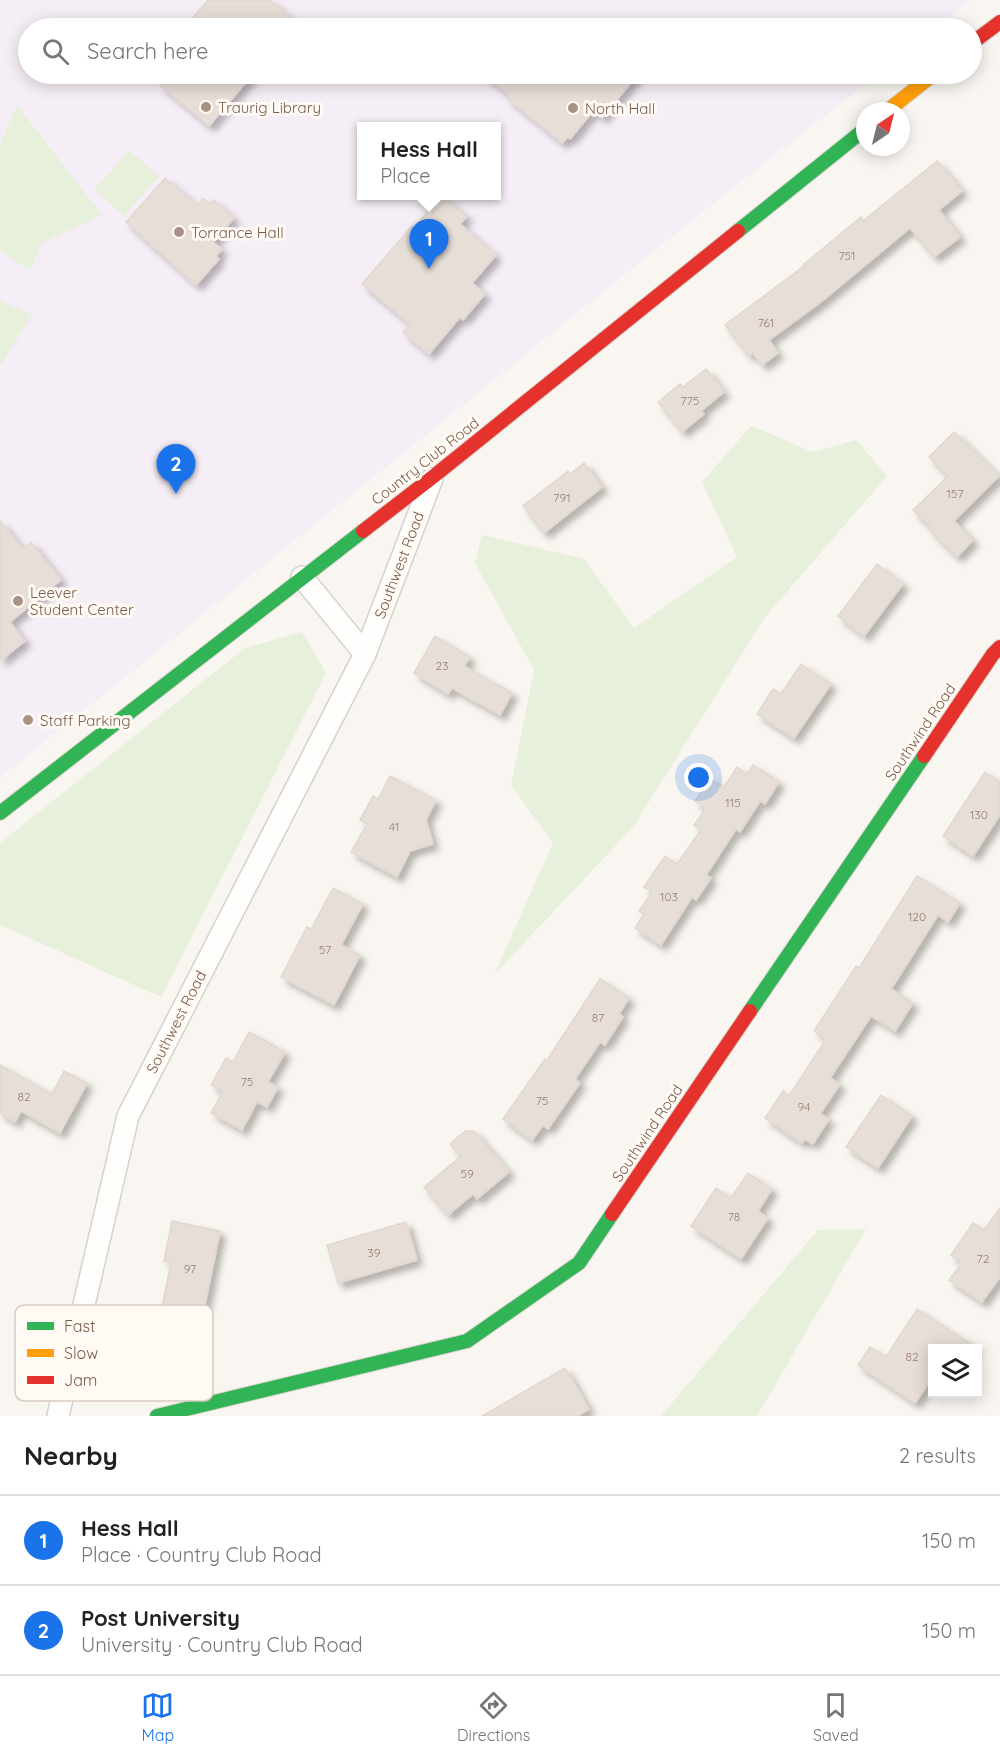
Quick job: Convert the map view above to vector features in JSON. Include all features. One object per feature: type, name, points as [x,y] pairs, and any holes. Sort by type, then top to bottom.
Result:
[{"type":"street","points":[[982,36],[1000,22]]},
{"type":"street","points":[[898,102],[921,84]]},
{"type":"street","name":"Country Club Road","points":[[0,813],[434,476],[856,136]]},
{"type":"street","name":"Southwest Road","points":[[84,1305],[128,1116],[365,654],[434,476]]},
{"type":"street","points":[[302,577],[365,654]]},
{"type":"street","name":"Southwind Road","points":[[157,1416],[467,1341],[579,1263],[993,654],[1000,647]]},
{"type":"street","name":"Southwest Road","points":[[58,1416],[62,1401]]},
{"type":"shaded area","points":[[0,0],[971,0],[948,18],[18,18],[18,84],[865,84],[704,211],[0,778]]},
{"type":"green space","points":[[17,105],[102,215],[42,243],[30,271],[0,250],[0,144]]},
{"type":"green space","points":[[129,150],[159,176],[124,216],[94,190]]},
{"type":"green space","points":[[0,300],[32,315],[0,366]]},
{"type":"green space","points":[[751,426],[813,452],[856,440],[887,476],[765,617],[633,827],[494,975],[553,843],[511,785],[534,670],[475,563],[482,535],[584,559],[634,628],[737,557],[702,482]]},
{"type":"green space","points":[[302,632],[326,673],[161,997],[0,925],[0,843],[245,648]]},
{"type":"green space","points":[[866,1229],[757,1416],[661,1416],[818,1230]]},
{"type":"building","points":[[208,0],[270,0],[291,18],[193,18]]},
{"type":"building","name":"Traurig Library","points":[[161,84],[245,84],[209,126]]},
{"type":"building","name":"North Hall","points":[[495,84],[630,84],[602,118],[593,111],[570,139],[568,137],[562,143],[507,98],[509,95]]},
{"type":"building","points":[[937,161],[962,191],[939,210],[960,237],[934,257],[910,228],[821,302],[769,340],[778,353],[762,365],[753,353],[749,356],[725,325],[804,266],[861,217],[863,221]]},
{"type":"building","name":"Torrance Hall","points":[[165,178],[197,205],[203,198],[210,204],[214,200],[234,218],[213,242],[222,249],[216,256],[219,259],[196,285],[126,222]]},
{"type":"building","points":[[437,200],[447,200],[467,216],[460,224],[496,255],[472,283],[485,294],[463,320],[460,317],[429,354],[403,332],[410,324],[362,284],[412,226],[414,228]]},
{"type":"building","points":[[706,369],[724,392],[701,411],[704,414],[682,432],[658,402],[680,384],[683,387]]},
{"type":"building","points":[[954,432],[999,476],[954,521],[973,540],[957,557],[913,510],[948,476],[929,457]]},
{"type":"building","points":[[584,463],[602,487],[544,533],[523,506],[568,471],[570,474]]},
{"type":"building","name":"Leever Student Center","points":[[0,521],[23,549],[31,542],[61,580],[10,622],[25,641],[0,661]]},
{"type":"building","points":[[877,564],[903,584],[864,636],[838,616]]},
{"type":"building","points":[[435,636],[470,657],[464,666],[512,693],[500,715],[452,688],[448,694],[414,673]]},
{"type":"building","points":[[801,664],[831,684],[794,738],[757,714],[773,689],[781,694]]},
{"type":"building","points":[[753,765],[779,782],[765,804],[760,801],[740,832],[736,829],[706,875],[711,878],[696,900],[692,897],[661,945],[635,928],[644,914],[639,911],[652,892],[644,887],[665,856],[677,864],[701,830],[694,825],[706,808],[695,801],[710,778],[724,787],[737,767],[747,774]]},
{"type":"building","points":[[985,772],[1000,782],[1000,815],[973,856],[943,836]]},
{"type":"building","points":[[390,776],[436,800],[426,820],[433,844],[410,851],[397,877],[351,852],[367,824],[360,820],[373,796],[378,799]]},
{"type":"building","points":[[917,876],[960,903],[948,922],[938,915],[891,989],[913,1003],[895,1031],[871,1016],[830,1078],[840,1084],[820,1114],[829,1119],[813,1144],[805,1139],[802,1143],[765,1118],[783,1091],[789,1096],[826,1039],[814,1031],[856,966],[859,968]]},
{"type":"building","points":[[333,888],[363,904],[341,945],[360,955],[334,1005],[281,977],[307,927],[311,929]]},
{"type":"building","points":[[600,979],[629,998],[619,1014],[623,1017],[605,1045],[600,1042],[575,1079],[580,1083],[548,1129],[543,1125],[532,1140],[503,1119],[545,1059],[547,1060]]},
{"type":"building","points":[[249,1032],[285,1052],[268,1082],[278,1087],[267,1107],[257,1102],[242,1130],[211,1113],[223,1091],[211,1085],[226,1058],[233,1062]]},
{"type":"building","points":[[0,1065],[52,1094],[64,1071],[87,1083],[60,1133],[21,1111],[15,1122],[0,1113]]},
{"type":"building","points":[[881,1095],[912,1116],[878,1168],[846,1147]]},
{"type":"building","points":[[465,1131],[474,1131],[509,1172],[477,1199],[473,1194],[448,1215],[424,1187],[461,1156],[450,1144]]},
{"type":"building","points":[[748,1173],[772,1189],[758,1211],[768,1218],[741,1259],[691,1226],[716,1188],[731,1198]]},
{"type":"building","points":[[1000,1208],[1000,1277],[982,1302],[949,1280],[962,1263],[951,1255],[973,1223],[984,1230]]},
{"type":"building","points":[[172,1221],[220,1231],[205,1305],[162,1305],[171,1262],[164,1261]]},
{"type":"building","points":[[406,1222],[417,1260],[338,1283],[327,1245]]},
{"type":"building","points":[[917,1309],[970,1344],[928,1344],[928,1384],[915,1403],[858,1365],[870,1347],[886,1357]]},
{"type":"building","points":[[565,1368],[589,1409],[578,1416],[482,1416]]},
{"type":"traffic: fast","points":[[738,231],[856,136]]},
{"type":"traffic: fast","points":[[0,813],[363,531]]},
{"type":"traffic: fast","points":[[750,1011],[924,756]]},
{"type":"traffic: fast","points":[[157,1416],[467,1341],[579,1263],[612,1214]]},
{"type":"traffic: slow","points":[[898,102],[921,84]]},
{"type":"traffic: jam","points":[[982,36],[1000,22]]},
{"type":"traffic: jam","points":[[363,531],[738,231]]},
{"type":"traffic: jam","points":[[924,756],[1000,647]]},
{"type":"traffic: jam","points":[[612,1214],[750,1011]]},
{"type":"place","name":"Traurig Library","points":[[206,107]]},
{"type":"place","name":"North Hall","points":[[573,108]]},
{"type":"place","name":"Torrance Hall","points":[[179,232]]},
{"type":"place","name":"Hess Hall","points":[[429,269]]},
{"type":"place","name":"Post University","points":[[176,494]]},
{"type":"place","name":"Leever Student Center","points":[[18,601]]},
{"type":"place","name":"Staff Parking","points":[[28,720]]}]
